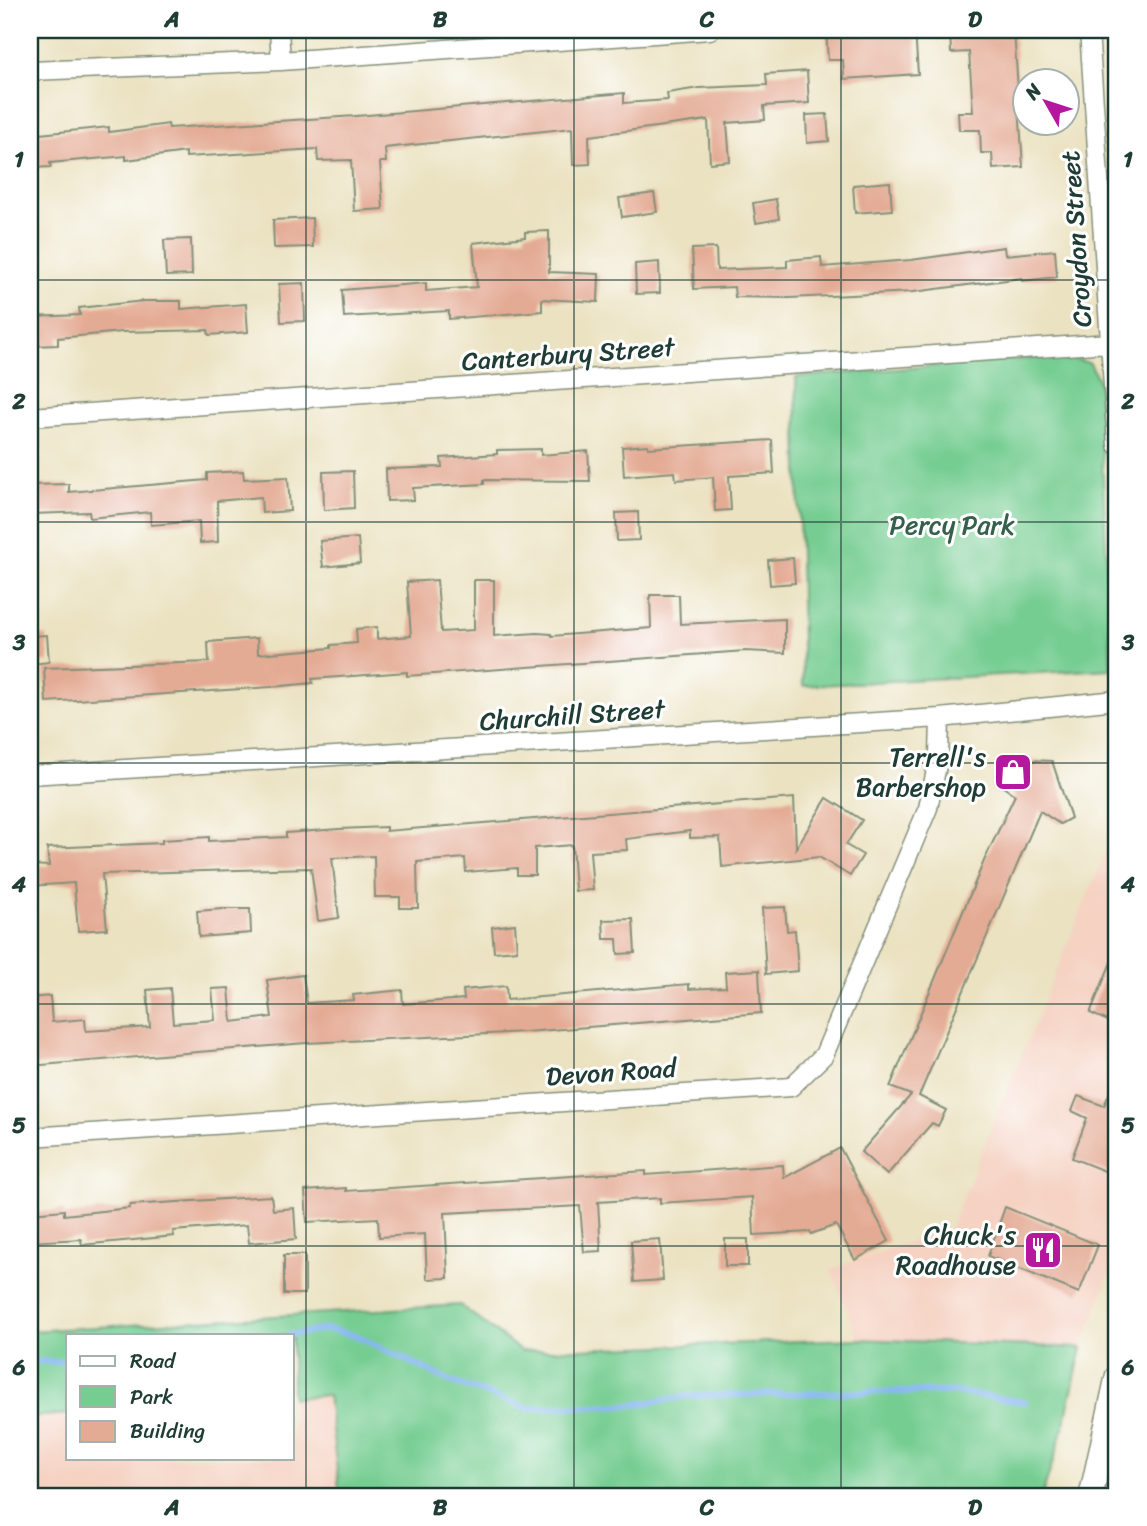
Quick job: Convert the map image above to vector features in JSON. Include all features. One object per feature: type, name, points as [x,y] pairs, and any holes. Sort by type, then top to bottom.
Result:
[{"type":"main road","points":[[1091,1496],[1117,1377]]},
{"type":"street","points":[[279,30],[281,61]]},
{"type":"street","points":[[30,71],[281,61],[710,30]]},
{"type":"street","name":"Croydon Street","points":[[1089,30],[1117,445]]},
{"type":"street","name":"Canterbury Street","points":[[30,418],[1109,343]]},
{"type":"street","name":"Churchill Street","points":[[30,775],[940,718],[1117,700]]},
{"type":"street","name":"Devon Road","points":[[30,1137],[792,1087],[824,1055],[928,808],[939,755],[940,718]]},
{"type":"shaded area","points":[[1117,824],[1117,1254],[1082,1348],[858,1339],[831,1269],[950,1228]]},
{"type":"shaded area","points":[[328,1395],[340,1496],[30,1496],[30,1417],[66,1414],[66,1460],[294,1460],[294,1398]]},
{"type":"green space","name":"Percy Park","points":[[1060,356],[1090,363],[1099,382],[1111,669],[803,686],[796,377]]},
{"type":"green space","points":[[460,1305],[521,1351],[858,1339],[1082,1348],[1062,1433],[1042,1496],[340,1496],[328,1395],[294,1398],[294,1334],[66,1334],[66,1414],[30,1417],[30,1331]]},
{"type":"building","points":[[915,30],[918,74],[844,79],[843,60],[828,60],[826,31]]},
{"type":"building","points":[[950,30],[1014,30],[1016,66],[1010,66],[1010,136],[1021,136],[1023,167],[993,169],[992,153],[981,153],[980,130],[959,130],[958,112],[973,112],[969,52],[951,53]]},
{"type":"building","points":[[807,71],[809,103],[764,106],[765,120],[727,123],[730,161],[710,163],[708,120],[589,136],[590,164],[573,165],[572,128],[385,148],[386,162],[380,162],[383,209],[354,211],[351,160],[318,161],[317,149],[186,157],[186,152],[126,160],[126,156],[50,163],[51,167],[30,168],[30,135],[109,127],[109,132],[168,124],[169,128],[356,116],[624,93],[624,103],[668,100],[667,93],[699,88],[767,85],[766,74]]},
{"type":"building","points":[[827,114],[829,141],[807,143],[806,115]]},
{"type":"building","points":[[890,182],[892,210],[855,213],[853,185]]},
{"type":"building","points":[[654,193],[657,212],[622,217],[619,198]]},
{"type":"building","points":[[776,199],[779,219],[756,223],[753,203]]},
{"type":"building","points":[[312,218],[313,247],[274,248],[273,220]]},
{"type":"building","points":[[549,231],[549,272],[599,274],[598,302],[542,299],[542,311],[449,319],[449,311],[344,317],[342,290],[426,283],[426,291],[477,287],[473,243],[525,237],[525,232]]},
{"type":"building","points":[[191,239],[192,275],[166,276],[164,240]]},
{"type":"building","points":[[1004,247],[1005,255],[1055,250],[1057,277],[1022,281],[1022,278],[913,292],[789,298],[735,297],[734,287],[694,289],[692,249],[716,248],[717,270],[787,267],[787,260],[821,257],[822,267],[911,260]]},
{"type":"building","points":[[659,262],[660,293],[636,294],[635,264]]},
{"type":"building","points":[[304,283],[305,321],[281,322],[279,284]]},
{"type":"building","points":[[144,301],[181,301],[181,309],[246,304],[248,332],[209,335],[208,330],[122,332],[58,338],[58,345],[30,346],[30,317],[80,315],[79,308]]},
{"type":"building","points":[[772,440],[774,473],[729,476],[731,510],[715,511],[713,477],[676,480],[675,472],[624,476],[622,447],[648,445],[648,448]]},
{"type":"building","points":[[541,449],[541,455],[588,451],[590,481],[484,480],[484,484],[413,488],[414,500],[387,501],[386,469],[442,467],[441,458],[497,454],[497,450]]},
{"type":"building","points":[[243,471],[244,479],[288,477],[290,511],[262,513],[261,497],[217,501],[218,542],[200,543],[199,521],[151,525],[150,512],[90,518],[89,512],[31,514],[30,485],[69,484],[69,492],[207,480],[207,473]]},
{"type":"building","points":[[353,471],[354,508],[324,510],[323,472]]},
{"type":"building","points":[[638,512],[639,540],[617,541],[616,513]]},
{"type":"building","points":[[358,538],[360,563],[323,567],[320,541]]},
{"type":"building","points":[[793,558],[795,583],[770,585],[768,560]]},
{"type":"building","points":[[437,580],[441,632],[474,630],[474,580],[494,580],[494,636],[537,633],[552,636],[651,628],[650,595],[679,595],[680,624],[785,619],[785,653],[745,651],[407,676],[407,672],[312,679],[313,683],[271,687],[46,702],[44,668],[209,662],[208,642],[257,638],[258,654],[331,648],[331,645],[357,643],[356,629],[377,627],[377,639],[411,636],[407,582]]},
{"type":"building","points":[[47,635],[49,662],[33,664],[30,636]]},
{"type":"building","points":[[1002,759],[1052,761],[1071,818],[1060,824],[1040,811],[919,1096],[946,1110],[938,1126],[932,1123],[887,1175],[861,1152],[911,1095],[890,1087],[984,861],[1015,795],[996,782]]},
{"type":"building","points":[[794,798],[796,848],[827,798],[862,820],[846,845],[863,855],[850,876],[819,857],[722,867],[720,837],[690,838],[690,831],[626,839],[627,850],[590,852],[593,890],[575,891],[572,845],[535,848],[535,875],[517,875],[517,868],[466,872],[465,858],[417,862],[418,908],[400,908],[400,897],[375,897],[374,856],[332,858],[339,918],[318,921],[311,868],[102,874],[107,929],[78,931],[74,883],[30,886],[30,865],[49,866],[47,848],[162,843],[162,840],[209,837],[209,841],[286,837],[286,833],[339,829],[386,827],[386,831]]},
{"type":"building","points":[[785,907],[787,931],[795,930],[798,971],[766,974],[762,908]]},
{"type":"building","points":[[250,909],[251,933],[199,937],[197,911]]},
{"type":"building","points":[[633,919],[635,953],[618,954],[617,939],[604,939],[603,920]]},
{"type":"building","points":[[515,924],[517,950],[494,952],[492,927]]},
{"type":"building","points":[[1117,948],[1117,1025],[1090,1013]]},
{"type":"building","points":[[759,970],[761,1013],[526,1032],[306,1043],[30,1066],[30,998],[50,996],[52,1022],[85,1019],[86,1031],[150,1027],[147,990],[170,988],[173,1023],[215,1020],[212,989],[229,988],[232,1022],[272,1017],[267,980],[303,975],[307,1003],[354,1000],[353,995],[402,990],[403,1004],[464,999],[463,990],[506,986],[507,1000],[689,984],[689,989],[726,987],[725,972]]},
{"type":"building","points":[[1117,1075],[1117,1176],[1072,1158],[1087,1118],[1072,1111],[1078,1096],[1104,1106]]},
{"type":"building","points":[[840,1148],[889,1241],[855,1260],[836,1225],[811,1234],[754,1235],[752,1197],[660,1203],[660,1198],[598,1202],[601,1251],[584,1252],[580,1206],[445,1213],[448,1278],[427,1279],[425,1234],[379,1237],[378,1218],[307,1222],[305,1191],[346,1188],[346,1191],[646,1171],[646,1175],[783,1165],[784,1178]]},
{"type":"building","points":[[271,1196],[273,1210],[294,1208],[296,1239],[249,1243],[247,1225],[173,1231],[174,1236],[82,1245],[81,1239],[30,1242],[30,1213],[64,1210],[64,1215],[130,1208],[130,1205]]},
{"type":"building","name":"Chuck's Roadhouse","points":[[1005,1207],[1098,1245],[1079,1293],[988,1256]]},
{"type":"building","points":[[660,1239],[663,1280],[634,1282],[631,1241]]},
{"type":"building","points":[[725,1239],[748,1239],[748,1266],[725,1266]]},
{"type":"building","points":[[284,1255],[305,1255],[305,1294],[284,1294]]},
{"type":"waterway","points":[[294,1334],[327,1329],[357,1336],[450,1381],[527,1408],[632,1405],[689,1396],[872,1392],[955,1392],[1025,1402]]},
{"type":"waterway","points":[[30,1361],[66,1362]]},
{"type":"place","name":"Terrell's Barbershop","points":[[1013,772]]},
{"type":"place","name":"Chuck's Roadhouse","points":[[1043,1250]]}]
